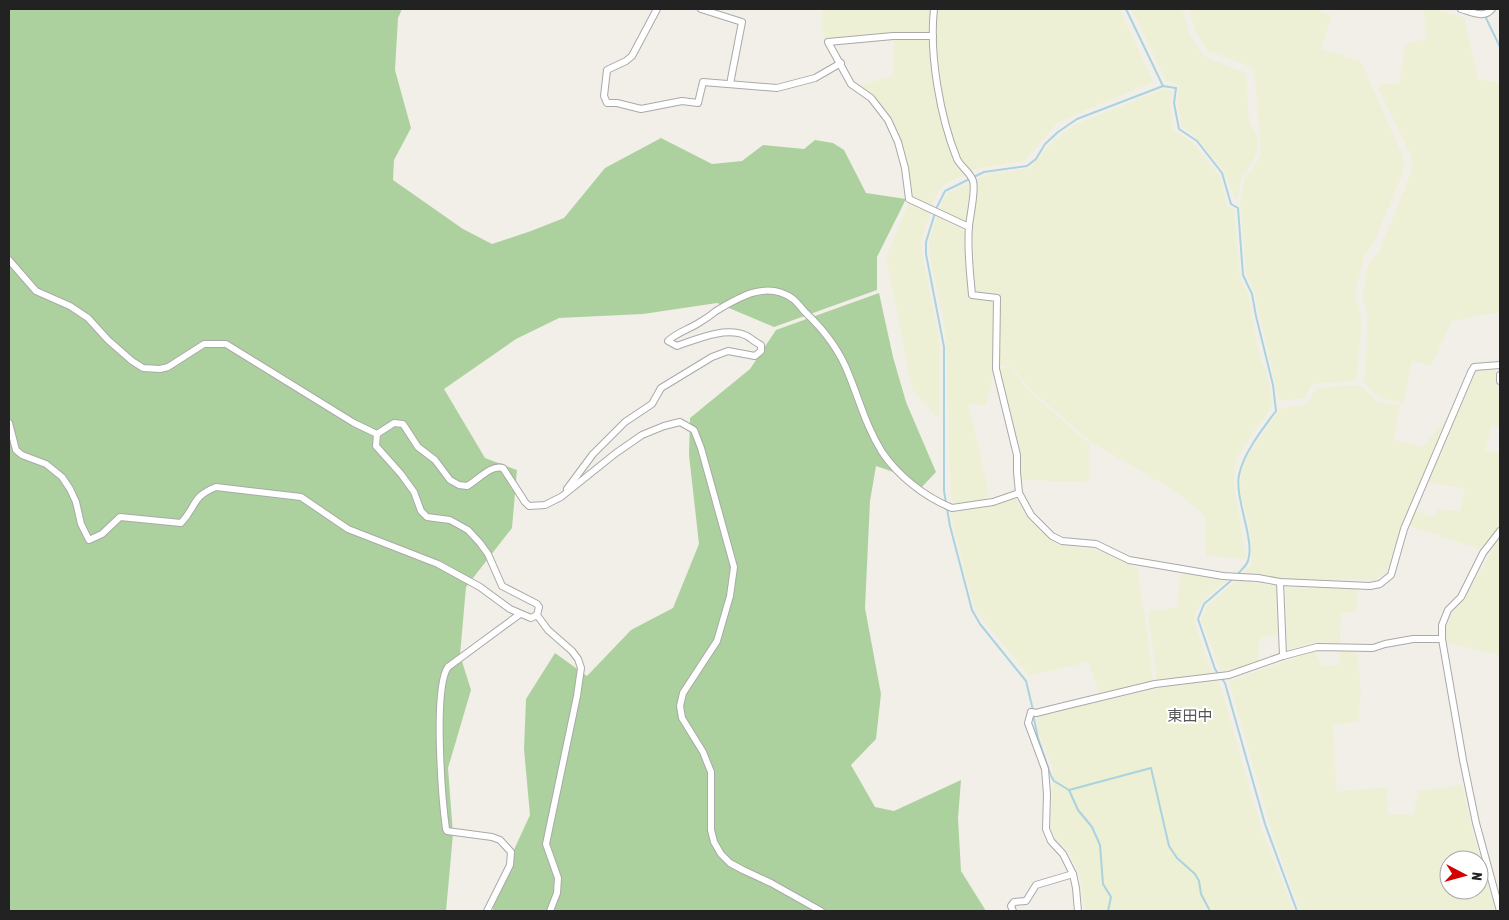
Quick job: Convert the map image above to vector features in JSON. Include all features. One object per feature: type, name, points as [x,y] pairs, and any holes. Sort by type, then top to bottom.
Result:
[{"type":"street","points":[[657,9],[632,56],[607,70],[604,96],[607,102],[642,109],[682,101],[698,103],[703,82],[777,88],[815,78],[841,63]]},
{"type":"street","points":[[701,9],[742,22],[730,84]]},
{"type":"street","points":[[934,9],[932,36],[941,108],[958,162],[970,174],[974,182],[969,227],[969,268],[972,295],[997,298],[996,368],[1017,455],[1019,493],[1031,515],[1052,536],[1062,541],[1096,544],[1129,560],[1223,576],[1258,578],[1280,582],[1370,586],[1380,584],[1392,575],[1404,529],[1471,372],[1474,367],[1500,365]]},
{"type":"street","points":[[1461,9],[1482,15],[1492,9]]},
{"type":"street","points":[[932,36],[893,36],[828,42],[851,84],[871,98],[888,120],[898,142],[905,168],[909,199],[969,227]]},
{"type":"street","points":[[9,260],[36,291],[70,306],[88,318],[108,340],[132,361],[144,368],[160,369],[168,367],[204,344],[226,344],[354,423],[377,434]]},
{"type":"street","points":[[562,497],[592,454],[625,422],[652,404],[661,388],[712,357],[728,351],[755,356],[761,351],[761,346],[746,336],[727,333],[706,336],[677,346],[668,341],[674,335],[696,324],[738,297],[771,290],[793,299],[823,329],[849,374],[859,404],[882,452],[913,485],[952,508],[993,502],[1019,493]]},
{"type":"street","points":[[1500,375],[1500,381]]},
{"type":"street","points":[[377,434],[394,423],[403,424],[418,447],[435,460],[450,480],[459,485],[468,486],[493,468],[499,466],[503,468],[520,496],[529,506],[545,506],[562,497],[616,453],[642,435],[680,422],[694,430],[701,448],[734,567],[730,596],[717,641],[683,693],[680,706],[682,718],[703,752],[711,772],[711,830],[714,842],[721,854],[730,863],[771,882],[821,911]]},
{"type":"street","points":[[9,423],[16,450],[22,455],[46,464],[62,477],[76,502],[81,524],[89,540],[102,534],[120,517],[181,523],[198,497],[216,487],[301,497],[348,529],[438,564],[520,614],[531,618],[537,615],[539,607],[537,604],[502,586],[488,554],[468,530],[450,520],[427,517],[421,510],[414,492],[376,446],[377,434]]},
{"type":"street","points":[[1500,532],[1483,553],[1461,597],[1448,610],[1442,625],[1442,639],[1463,760],[1476,823],[1500,911]]},
{"type":"street","points":[[1280,582],[1283,656]]},
{"type":"street","points":[[487,911],[510,865],[511,852],[500,840],[492,837],[447,831],[446,829],[441,782],[440,692],[444,672],[448,667],[520,614]]},
{"type":"street","points":[[537,615],[548,630],[572,650],[581,668],[577,696],[546,844],[558,878],[555,901],[550,911]]},
{"type":"street","points":[[1078,911],[1073,874],[1063,854],[1051,841],[1046,829],[1047,794],[1044,769],[1028,723],[1031,712],[1036,713],[1155,684],[1229,675],[1283,656],[1317,647],[1373,648],[1413,639],[1442,639]]},
{"type":"street","points":[[1014,911],[1011,906],[1014,902],[1026,901],[1036,884],[1073,874]]},
{"type":"green space","points":[[9,9],[402,9],[398,18],[395,70],[411,128],[394,160],[393,180],[463,229],[492,244],[564,218],[605,168],[661,138],[712,164],[742,161],[763,145],[804,149],[815,140],[833,143],[844,150],[866,193],[906,199],[877,257],[877,290],[774,327],[717,303],[643,314],[559,318],[516,339],[444,389],[485,458],[517,470],[512,528],[466,587],[460,655],[471,690],[448,768],[453,834],[446,911],[9,911]]},
{"type":"green space","points":[[821,9],[931,9],[928,33],[903,32],[824,39]]},
{"type":"green space","points":[[938,9],[1120,9],[1153,82],[1058,122],[1024,161],[970,171],[960,159],[944,106],[936,36]]},
{"type":"green space","points":[[1132,9],[1182,9],[1190,37],[1205,57],[1246,73],[1249,121],[1257,137],[1257,152],[1251,165],[1243,175],[1236,202],[1224,171],[1193,134],[1182,128],[1177,103],[1179,85],[1166,81]]},
{"type":"green space","points":[[1189,9],[1318,9],[1332,16],[1321,49],[1361,61],[1404,159],[1403,172],[1374,243],[1364,257],[1355,294],[1362,321],[1356,381],[1312,384],[1304,398],[1279,401],[1255,294],[1246,273],[1240,203],[1245,178],[1254,168],[1261,153],[1254,68],[1208,51],[1195,30]]},
{"type":"green space","points":[[1424,9],[1435,9],[1464,18],[1478,79],[1500,83],[1500,312],[1452,321],[1431,366],[1412,361],[1404,403],[1380,398],[1364,383],[1367,311],[1362,299],[1368,265],[1379,252],[1411,173],[1412,158],[1377,85],[1399,83],[1405,44],[1426,39]]},
{"type":"green space","points":[[894,39],[928,40],[932,44],[934,96],[953,158],[966,175],[948,182],[940,189],[930,207],[911,197],[901,142],[859,86],[894,75]]},
{"type":"green space","points":[[1163,89],[1173,91],[1170,106],[1173,129],[1191,141],[1220,176],[1227,205],[1234,209],[1240,277],[1249,298],[1260,359],[1267,372],[1272,405],[1236,458],[1234,485],[1246,559],[1206,556],[1206,517],[1177,492],[1091,442],[1033,392],[1011,366],[1000,366],[1000,296],[975,292],[973,229],[976,179],[989,174],[1030,168],[1049,145],[1076,124]]},
{"type":"green space","points":[[970,182],[966,224],[939,212],[944,198],[949,192]]},
{"type":"green space","points":[[909,202],[930,213],[920,243],[939,336],[939,419],[912,390],[886,257]]},
{"type":"green space","points":[[937,216],[965,231],[969,297],[993,301],[994,371],[986,406],[968,403],[989,492],[987,500],[957,504],[951,498],[946,344],[943,317],[929,253],[929,241]]},
{"type":"green space","points":[[879,293],[893,357],[906,402],[936,472],[920,489],[905,476],[876,466],[870,501],[865,608],[881,694],[876,739],[851,765],[875,807],[894,811],[961,780],[958,818],[961,871],[986,911],[493,911],[494,893],[530,815],[524,749],[526,699],[555,653],[587,676],[631,630],[673,608],[699,544],[689,455],[690,418],[750,369],[776,330]]},
{"type":"green space","points":[[1010,367],[1032,394],[1090,444],[1089,482],[1019,480],[1021,461],[1000,368]]},
{"type":"green space","points":[[1478,370],[1497,370],[1496,380],[1500,399],[1500,427],[1492,426],[1485,450],[1500,454],[1500,523],[1496,532],[1480,549],[1410,526],[1416,511],[1434,517],[1437,509],[1460,511],[1465,489],[1427,482],[1473,373]]},
{"type":"green space","points":[[1359,385],[1378,402],[1400,405],[1394,440],[1423,447],[1447,417],[1398,537],[1387,572],[1375,580],[1284,579],[1241,574],[1252,565],[1249,524],[1239,491],[1243,463],[1279,409],[1303,405],[1311,401],[1312,393],[1323,387]]},
{"type":"green space","points":[[1016,498],[1027,517],[1057,544],[1106,552],[1138,569],[1153,682],[1100,695],[1088,662],[1029,676],[975,610],[950,513],[985,507]]},
{"type":"green space","points":[[1500,537],[1500,655],[1446,643],[1445,630],[1453,611],[1467,593]]},
{"type":"green space","points":[[1180,573],[1228,579],[1207,597],[1195,612],[1195,625],[1212,673],[1157,681],[1148,611],[1177,607]]},
{"type":"green space","points":[[1237,580],[1276,586],[1277,636],[1260,637],[1258,662],[1221,672],[1201,619],[1207,606]]},
{"type":"green space","points":[[1286,588],[1357,588],[1357,611],[1341,613],[1340,644],[1315,642],[1287,650]]},
{"type":"green space","points":[[1339,650],[1357,653],[1361,689],[1358,722],[1333,724],[1337,792],[1387,787],[1388,814],[1413,815],[1418,791],[1462,785],[1478,850],[1439,850],[1439,900],[1489,900],[1489,890],[1495,911],[1300,911],[1273,836],[1229,681],[1315,651],[1321,666],[1340,665]]},
{"type":"green space","points":[[1216,680],[1220,684],[1262,831],[1294,911],[1085,911],[1079,873],[1068,851],[1053,835],[1051,828],[1053,768],[1039,734],[1037,716],[1177,684]]},
{"type":"waterway","points":[[1126,9],[1163,86]]},
{"type":"waterway","points":[[1485,16],[1500,47]]},
{"type":"waterway","points":[[1033,710],[1026,681],[980,624],[972,610],[950,526],[944,491],[944,347],[926,254],[926,242],[937,207],[945,191],[984,172],[1027,166],[1036,159],[1045,144],[1077,119],[1163,86],[1176,88],[1174,103],[1179,129],[1197,141],[1222,173],[1231,204],[1238,208],[1243,275],[1252,294],[1273,385],[1276,411],[1249,450],[1239,475],[1238,485],[1248,533],[1249,554],[1247,563],[1237,575]]},
{"type":"waterway","points":[[1219,675],[1215,669],[1198,619],[1204,604],[1234,578]]},
{"type":"waterway","points":[[1222,679],[1225,683],[1265,824],[1297,911]]},
{"type":"waterway","points":[[1033,714],[1038,738],[1051,776],[1054,781],[1069,790],[1078,810],[1092,827],[1100,845],[1103,884],[1111,897],[1108,911]]},
{"type":"waterway","points":[[1069,790],[1151,768],[1169,846],[1177,858],[1195,874],[1199,881],[1201,894],[1210,911]]},
{"type":"district","name":"東田中","points":[[1190,716]]}]
